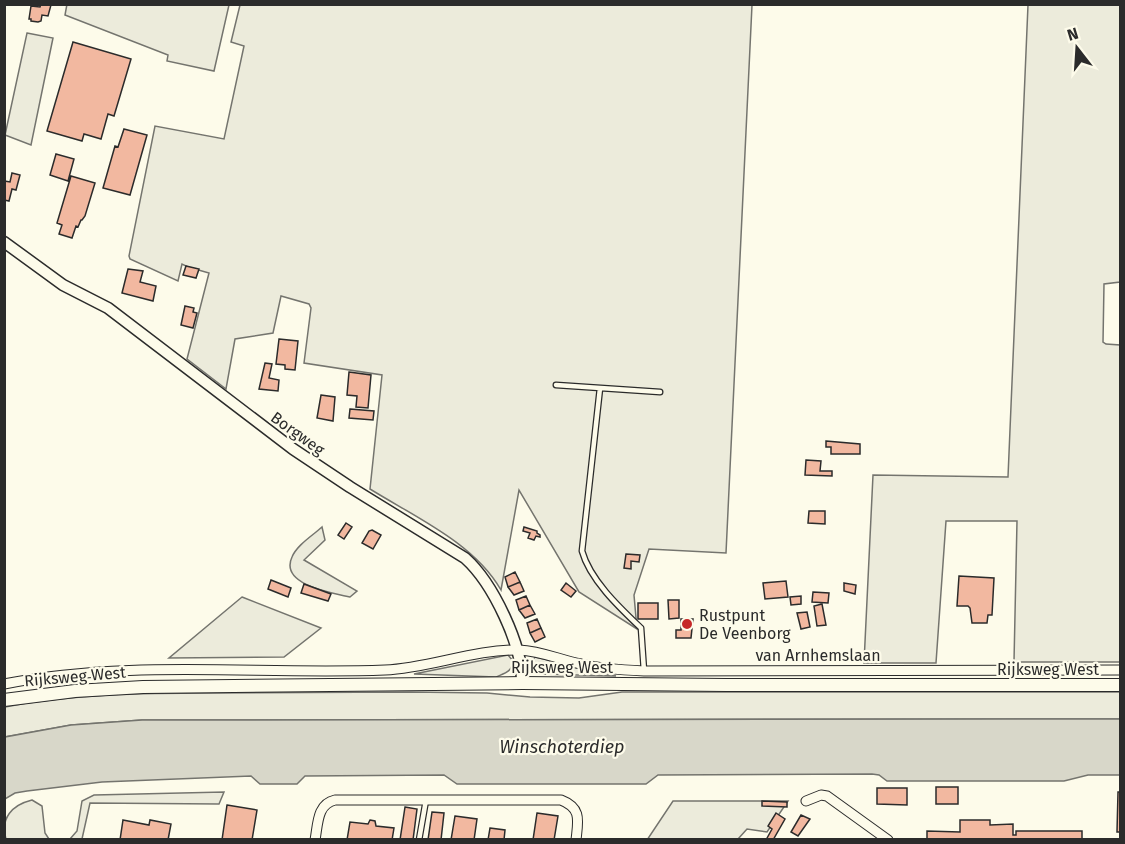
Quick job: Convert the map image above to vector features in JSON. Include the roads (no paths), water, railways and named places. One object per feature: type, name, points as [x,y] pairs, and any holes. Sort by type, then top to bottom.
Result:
[{"type":"main road","name":"Rijksweg West","points":[[4,700],[75,691],[143,687],[522,683],[726,686],[1120,685]]},
{"type":"street","name":"Borgweg","points":[[4,242],[63,285],[108,308],[292,448],[465,558],[484,580],[505,619],[518,650],[523,671],[522,683]]},
{"type":"street","name":"van Arnhemslaan","points":[[518,650],[546,653],[600,668],[644,671],[1120,670]]},
{"type":"street","name":"Rijksweg West","points":[[4,684],[61,675],[115,671],[405,669],[489,652],[518,650]]},
{"type":"street","points":[[806,801],[821,795],[827,796],[888,840]]},
{"type":"street","points":[[315,840],[320,811],[328,801],[334,800],[561,800],[570,803],[576,811],[578,820],[576,840]]},
{"type":"lane","points":[[556,385],[660,392]]},
{"type":"lane","points":[[600,388],[582,551],[585,561],[614,603],[641,628],[644,671]]},
{"type":"lane","points":[[420,840],[426,800]]},
{"type":"water","name":"Winschoterdiep","points":[[1120,719],[1120,775],[1088,775],[1064,781],[887,781],[879,775],[872,774],[658,775],[646,784],[457,784],[444,775],[305,776],[297,784],[260,784],[251,776],[102,782],[15,793],[5,799],[5,737],[71,725],[142,720]]},
{"type":"place","name":"Rustpunt De Veenborg","points":[[687,624]]}]
